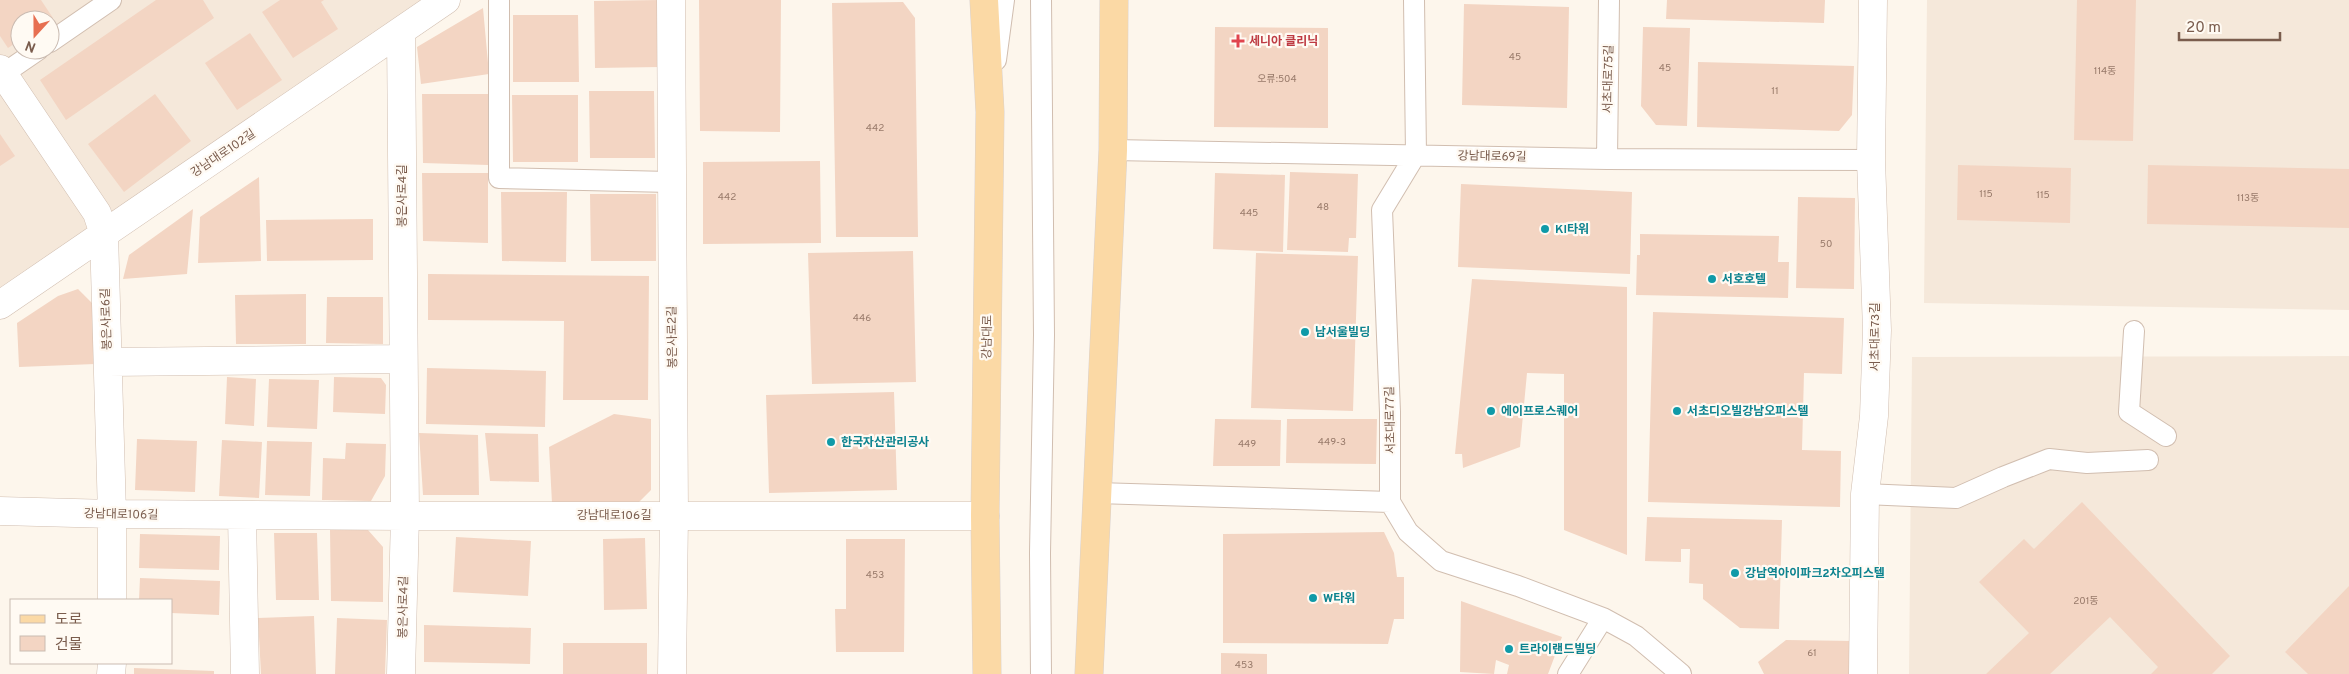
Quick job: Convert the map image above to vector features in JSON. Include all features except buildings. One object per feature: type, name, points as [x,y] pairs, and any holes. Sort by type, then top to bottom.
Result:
[{"type":"main road","name":"강남대로","points":[[984,0],[990,112],[985,516],[988,674]]},
{"type":"main road","points":[[1090,674],[1113,150],[1114,0]]},
{"type":"street","name":"강남대로102길","points":[[0,304],[446,0]]},
{"type":"street","name":"봉은사로2길","points":[[671,0],[670,182],[674,515],[672,674]]},
{"type":"street","name":"서초대로73길","points":[[1863,674],[1865,494],[1874,416],[1877,330],[1871,160],[1872,0]]},
{"type":"street","name":"봉은사로4길","points":[[401,32],[405,516],[401,674]]},
{"type":"street","name":"봉은사로6길","points":[[2,72],[97,213],[104,234],[112,514],[112,599]]},
{"type":"street","points":[[108,362],[403,359]]},
{"type":"street","name":"강남대로106길","points":[[0,511],[112,514],[405,516],[985,516]]},
{"type":"street","points":[[242,515],[244,674]]},
{"type":"lane","points":[[60,35],[111,0]]},
{"type":"lane","points":[[499,0],[499,178],[670,182]]},
{"type":"lane","points":[[990,112],[1004,0]]},
{"type":"lane","points":[[1041,0],[1044,325],[1040,553],[1041,674]]},
{"type":"lane","points":[[1414,0],[1416,154]]},
{"type":"lane","name":"서초대로75길","points":[[1607,159],[1609,0]]},
{"type":"lane","points":[[2,72],[22,60]]},
{"type":"lane","name":"강남대로69길","points":[[1113,150],[1416,154],[1607,159],[1871,160]]},
{"type":"lane","name":"서초대로77길","points":[[1390,502],[1390,412],[1382,210],[1416,154]]},
{"type":"lane","points":[[2134,331],[2129,412],[2166,436]]},
{"type":"lane","points":[[1865,494],[1956,498],[2003,477],[2049,460],[2088,463],[2148,460]]},
{"type":"lane","points":[[1097,493],[1390,502],[1408,532],[1441,561],[1518,586],[1603,618],[1636,636],[1682,674]]},
{"type":"lane","points":[[1568,674],[1603,618]]},
{"type":"shaded area","points":[[0,0],[458,0],[0,320]]},
{"type":"shaded area","points":[[1927,0],[2349,0],[2349,310],[1924,303]]},
{"type":"shaded area","points":[[2349,356],[2349,674],[1909,674],[1912,357]]},
{"type":"place","name":"세니아 클리닉","points":[[1238,41]]},
{"type":"place","name":"KI타워","points":[[1545,229]]},
{"type":"place","name":"서호호텔","points":[[1712,279]]},
{"type":"place","name":"남서울빌딩","points":[[1305,332]]},
{"type":"place","name":"에이프로스퀘어","points":[[1491,411]]},
{"type":"place","name":"서초디오빌강남오피스텔","points":[[1677,411]]},
{"type":"place","name":"한국자산관리공사","points":[[831,442]]},
{"type":"place","name":"강남역아이파크2차오피스텔","points":[[1735,573]]},
{"type":"place","name":"W타워","points":[[1313,598]]},
{"type":"place","name":"트라이랜드빌딩","points":[[1509,649]]}]
